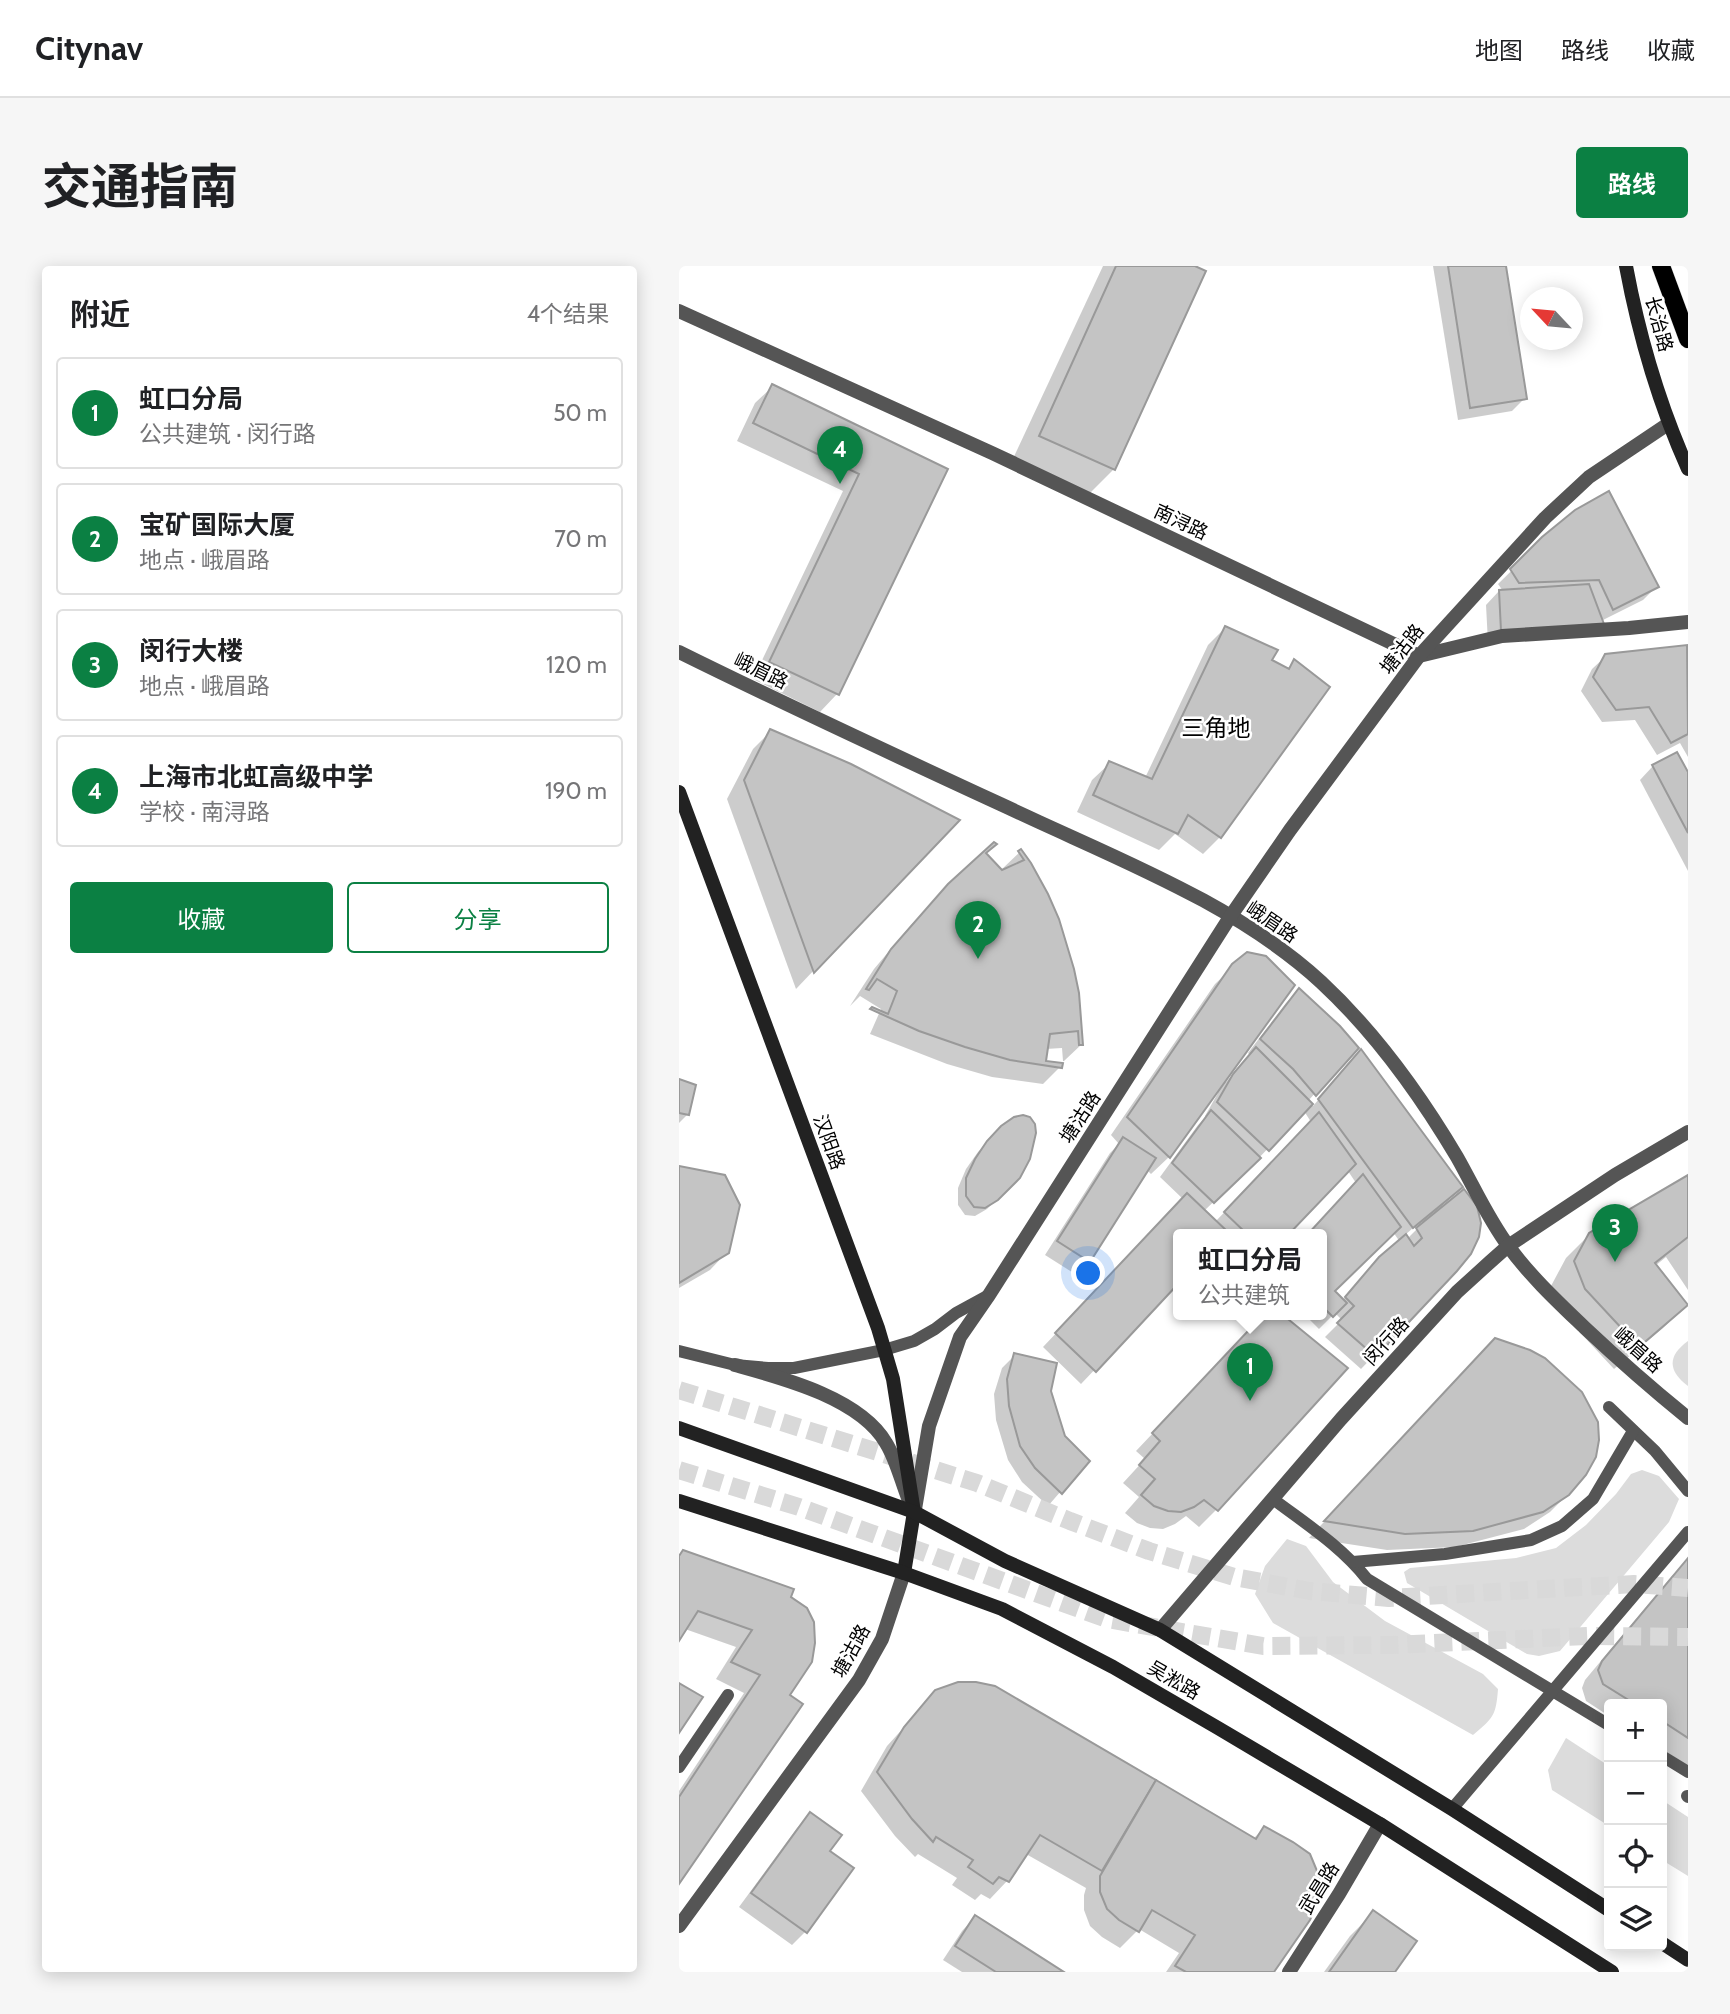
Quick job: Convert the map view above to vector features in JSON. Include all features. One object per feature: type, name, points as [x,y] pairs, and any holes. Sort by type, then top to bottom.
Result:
[{"type":"main road","name":"长治路","points":[[1626,266],[1635,314],[1668,424],[1688,470]]},
{"type":"main road","points":[[1661,266],[1688,339]]},
{"type":"main road","name":"汉阳路","points":[[679,792],[878,1328],[893,1379],[914,1512]]},
{"type":"main road","name":"吴淞路","points":[[679,1428],[914,1512],[1005,1561],[1160,1630],[1452,1809],[1604,1907]]},
{"type":"main road","name":"吴淞路","points":[[681,1506],[904,1573],[1003,1609],[1114,1667],[1380,1824],[1612,1972]]},
{"type":"main road","name":"塘沽路","points":[[904,1573],[914,1512]]},
{"type":"main road","points":[[1667,1946],[1688,1960]]},
{"type":"street","name":"南浔路","points":[[679,311],[992,453],[1419,656]]},
{"type":"street","name":"塘沽路","points":[[914,1512],[929,1426],[960,1337],[1230,917],[1290,830],[1419,656],[1545,518],[1589,477],[1668,424]]},
{"type":"street","points":[[1419,656],[1502,636],[1688,622]]},
{"type":"street","name":"峨眉路","points":[[679,652],[779,702],[1155,876],[1280,948],[1320,981],[1363,1023],[1422,1100],[1508,1246],[1535,1279],[1636,1376],[1688,1418]]},
{"type":"street","name":"闵行路","points":[[1160,1630],[1341,1419],[1457,1292],[1508,1246],[1615,1175],[1688,1132]]},
{"type":"street","points":[[735,1365],[809,1388],[872,1424],[887,1443],[914,1512]]},
{"type":"street","name":"塘沽路","points":[[679,1926],[859,1680],[883,1639],[904,1573]]},
{"type":"street","name":"武昌路","points":[[1289,1972],[1380,1824]]},
{"type":"lane","points":[[679,1351],[735,1365],[794,1368],[884,1350],[914,1341],[989,1295]]},
{"type":"lane","points":[[1609,1407],[1655,1451],[1688,1491]]},
{"type":"lane","points":[[1353,1562],[1445,1554],[1531,1540],[1552,1531],[1562,1526],[1593,1499],[1633,1431]]},
{"type":"lane","points":[[1273,1499],[1339,1549],[1367,1579],[1604,1722]]},
{"type":"lane","points":[[1452,1809],[1688,1532]]},
{"type":"lane","points":[[679,1767],[728,1695]]},
{"type":"lane","points":[[1667,1759],[1688,1772]]},
{"type":"shaded area","points":[[1688,1341],[1688,1386],[1677,1375],[1673,1358]]},
{"type":"shaded area","points":[[1642,1470],[1659,1476],[1679,1499],[1669,1522],[1560,1651],[1539,1656],[1527,1654],[1407,1583],[1404,1572],[1410,1568],[1516,1558],[1556,1548],[1586,1525],[1631,1474]]},
{"type":"shaded area","points":[[1287,1539],[1306,1546],[1333,1582],[1385,1621],[1483,1674],[1498,1689],[1496,1705],[1489,1720],[1473,1735],[1273,1623],[1255,1594],[1265,1566]]},
{"type":"shaded area","points":[[1566,1738],[1604,1763],[1604,1823],[1552,1790],[1548,1770]]},
{"type":"shaded area","points":[[1667,1803],[1688,1817],[1688,1876],[1667,1863]]},
{"type":"building","points":[[1116,266],[1195,266],[1206,271],[1115,470],[1039,436]]},
{"type":"building","points":[[1448,266],[1506,266],[1527,399],[1470,408]]},
{"type":"building","points":[[772,384],[948,469],[839,695],[769,662],[859,474],[753,423]]},
{"type":"building","points":[[1609,491],[1659,587],[1613,610],[1599,580],[1519,583],[1510,569],[1542,537],[1575,510]]},
{"type":"building","points":[[1589,584],[1604,624],[1501,631],[1499,590]]},
{"type":"building","points":[[1225,626],[1278,650],[1272,660],[1289,669],[1294,659],[1330,687],[1221,838],[1188,815],[1178,834],[1093,795],[1109,761],[1152,779]]},
{"type":"building","points":[[1687,645],[1688,734],[1671,743],[1649,707],[1616,710],[1593,677],[1605,654]]},
{"type":"building","points":[[770,729],[851,764],[960,820],[814,973],[744,780]]},
{"type":"building","points":[[1677,752],[1688,772],[1688,833],[1652,765]]},
{"type":"building","points":[[994,842],[997,844],[986,853],[1002,870],[1024,860],[1018,851],[1021,849],[1048,894],[1059,919],[1079,993],[1083,1045],[1079,1045],[1078,1031],[1050,1034],[1046,1061],[1063,1063],[1062,1068],[1010,1060],[965,1047],[919,1031],[870,1009],[872,1007],[888,1014],[897,991],[877,979],[869,990],[866,989],[891,949],[948,884]]},
{"type":"building","points":[[1247,952],[1266,956],[1295,985],[1170,1158],[1127,1117],[1232,964]]},
{"type":"building","points":[[1299,988],[1340,1026],[1359,1048],[1316,1096],[1293,1069],[1260,1039]]},
{"type":"building","points":[[1256,1047],[1313,1104],[1269,1151],[1217,1102],[1233,1074]]},
{"type":"building","points":[[1361,1049],[1463,1187],[1413,1228],[1318,1099]]},
{"type":"building","points":[[679,1079],[696,1085],[689,1115],[679,1113]]},
{"type":"building","points":[[1211,1110],[1261,1158],[1214,1203],[1172,1163]]},
{"type":"building","points":[[1319,1112],[1356,1164],[1294,1229],[1242,1229],[1224,1212]]},
{"type":"building","points":[[1014,1117],[1030,1117],[1035,1124],[1036,1133],[1030,1159],[1020,1178],[998,1200],[985,1208],[974,1207],[966,1196],[966,1178],[975,1159],[1001,1126]]},
{"type":"building","points":[[1123,1137],[1156,1158],[1090,1262],[1057,1241]]},
{"type":"building","points":[[679,1166],[725,1175],[740,1205],[729,1253],[679,1283]]},
{"type":"building","points":[[1363,1174],[1401,1227],[1335,1291],[1347,1303],[1333,1317],[1327,1311],[1327,1229],[1313,1229]]},
{"type":"building","points":[[1688,1175],[1688,1237],[1655,1263],[1688,1305],[1639,1347],[1585,1289],[1574,1261],[1589,1233]]},
{"type":"building","points":[[1464,1189],[1477,1206],[1481,1223],[1479,1237],[1471,1254],[1376,1357],[1337,1323],[1354,1306],[1345,1297],[1379,1257],[1406,1234],[1414,1246],[1422,1238],[1416,1228]]},
{"type":"building","points":[[1187,1193],[1225,1229],[1173,1229],[1173,1289],[1096,1372],[1055,1333]]},
{"type":"building","points":[[1258,1320],[1289,1320],[1348,1368],[1218,1511],[1204,1500],[1181,1512],[1168,1511],[1154,1506],[1141,1495],[1155,1479],[1139,1465],[1160,1441],[1152,1433]]},
{"type":"building","points":[[1495,1338],[1545,1358],[1582,1392],[1598,1422],[1596,1457],[1586,1475],[1569,1495],[1543,1512],[1473,1531],[1405,1534],[1324,1521]]},
{"type":"building","points":[[1014,1353],[1057,1363],[1051,1391],[1065,1436],[1090,1461],[1062,1494],[1035,1468],[1020,1446],[1009,1406],[1007,1379]]},
{"type":"building","points":[[683,1550],[794,1589],[791,1597],[807,1608],[814,1622],[815,1643],[812,1662],[790,1695],[803,1704],[679,1884],[679,1797],[760,1675],[731,1662],[752,1630],[698,1611],[679,1641],[679,1556]]},
{"type":"building","points":[[1688,1558],[1688,1738],[1667,1724],[1667,1699],[1627,1699],[1603,1684],[1598,1670],[1602,1661]]},
{"type":"building","points":[[958,1682],[995,1686],[1156,1780],[1102,1871],[1040,1835],[1009,1882],[999,1877],[993,1884],[968,1867],[973,1860],[936,1837],[933,1842],[912,1819],[877,1772],[904,1727],[935,1690]]},
{"type":"building","points":[[679,1683],[703,1697],[679,1733]]},
{"type":"building","points":[[1156,1780],[1256,1839],[1264,1826],[1310,1854],[1322,1883],[1320,1897],[1310,1920],[1274,1972],[1186,1972],[1175,1966],[1195,1935],[1152,1910],[1139,1932],[1107,1909],[1100,1892],[1100,1876]]},
{"type":"building","points":[[810,1812],[842,1835],[830,1851],[854,1868],[807,1933],[751,1893]]},
{"type":"building","points":[[1373,1910],[1417,1941],[1395,1972],[1329,1972]]},
{"type":"building","points":[[975,1915],[1064,1972],[996,1972],[955,1946]]},
{"type":"tunnel","points":[[679,1390],[977,1483],[1149,1551],[1234,1577],[1310,1591],[1389,1598],[1634,1584],[1688,1588]]},
{"type":"tunnel","points":[[679,1470],[799,1507],[1107,1619],[1263,1646],[1392,1645],[1588,1636],[1688,1637]]},
{"type":"place","name":"上海市北虹高级中学","points":[[840,484]]},
{"type":"place","name":"宝矿国际大厦","points":[[978,959]]},
{"type":"place","name":"闵行大楼","points":[[1615,1262]]},
{"type":"place","name":"虹口分局","points":[[1250,1401]]},
{"type":"district","name":"三角地","points":[[1216,728]]}]
